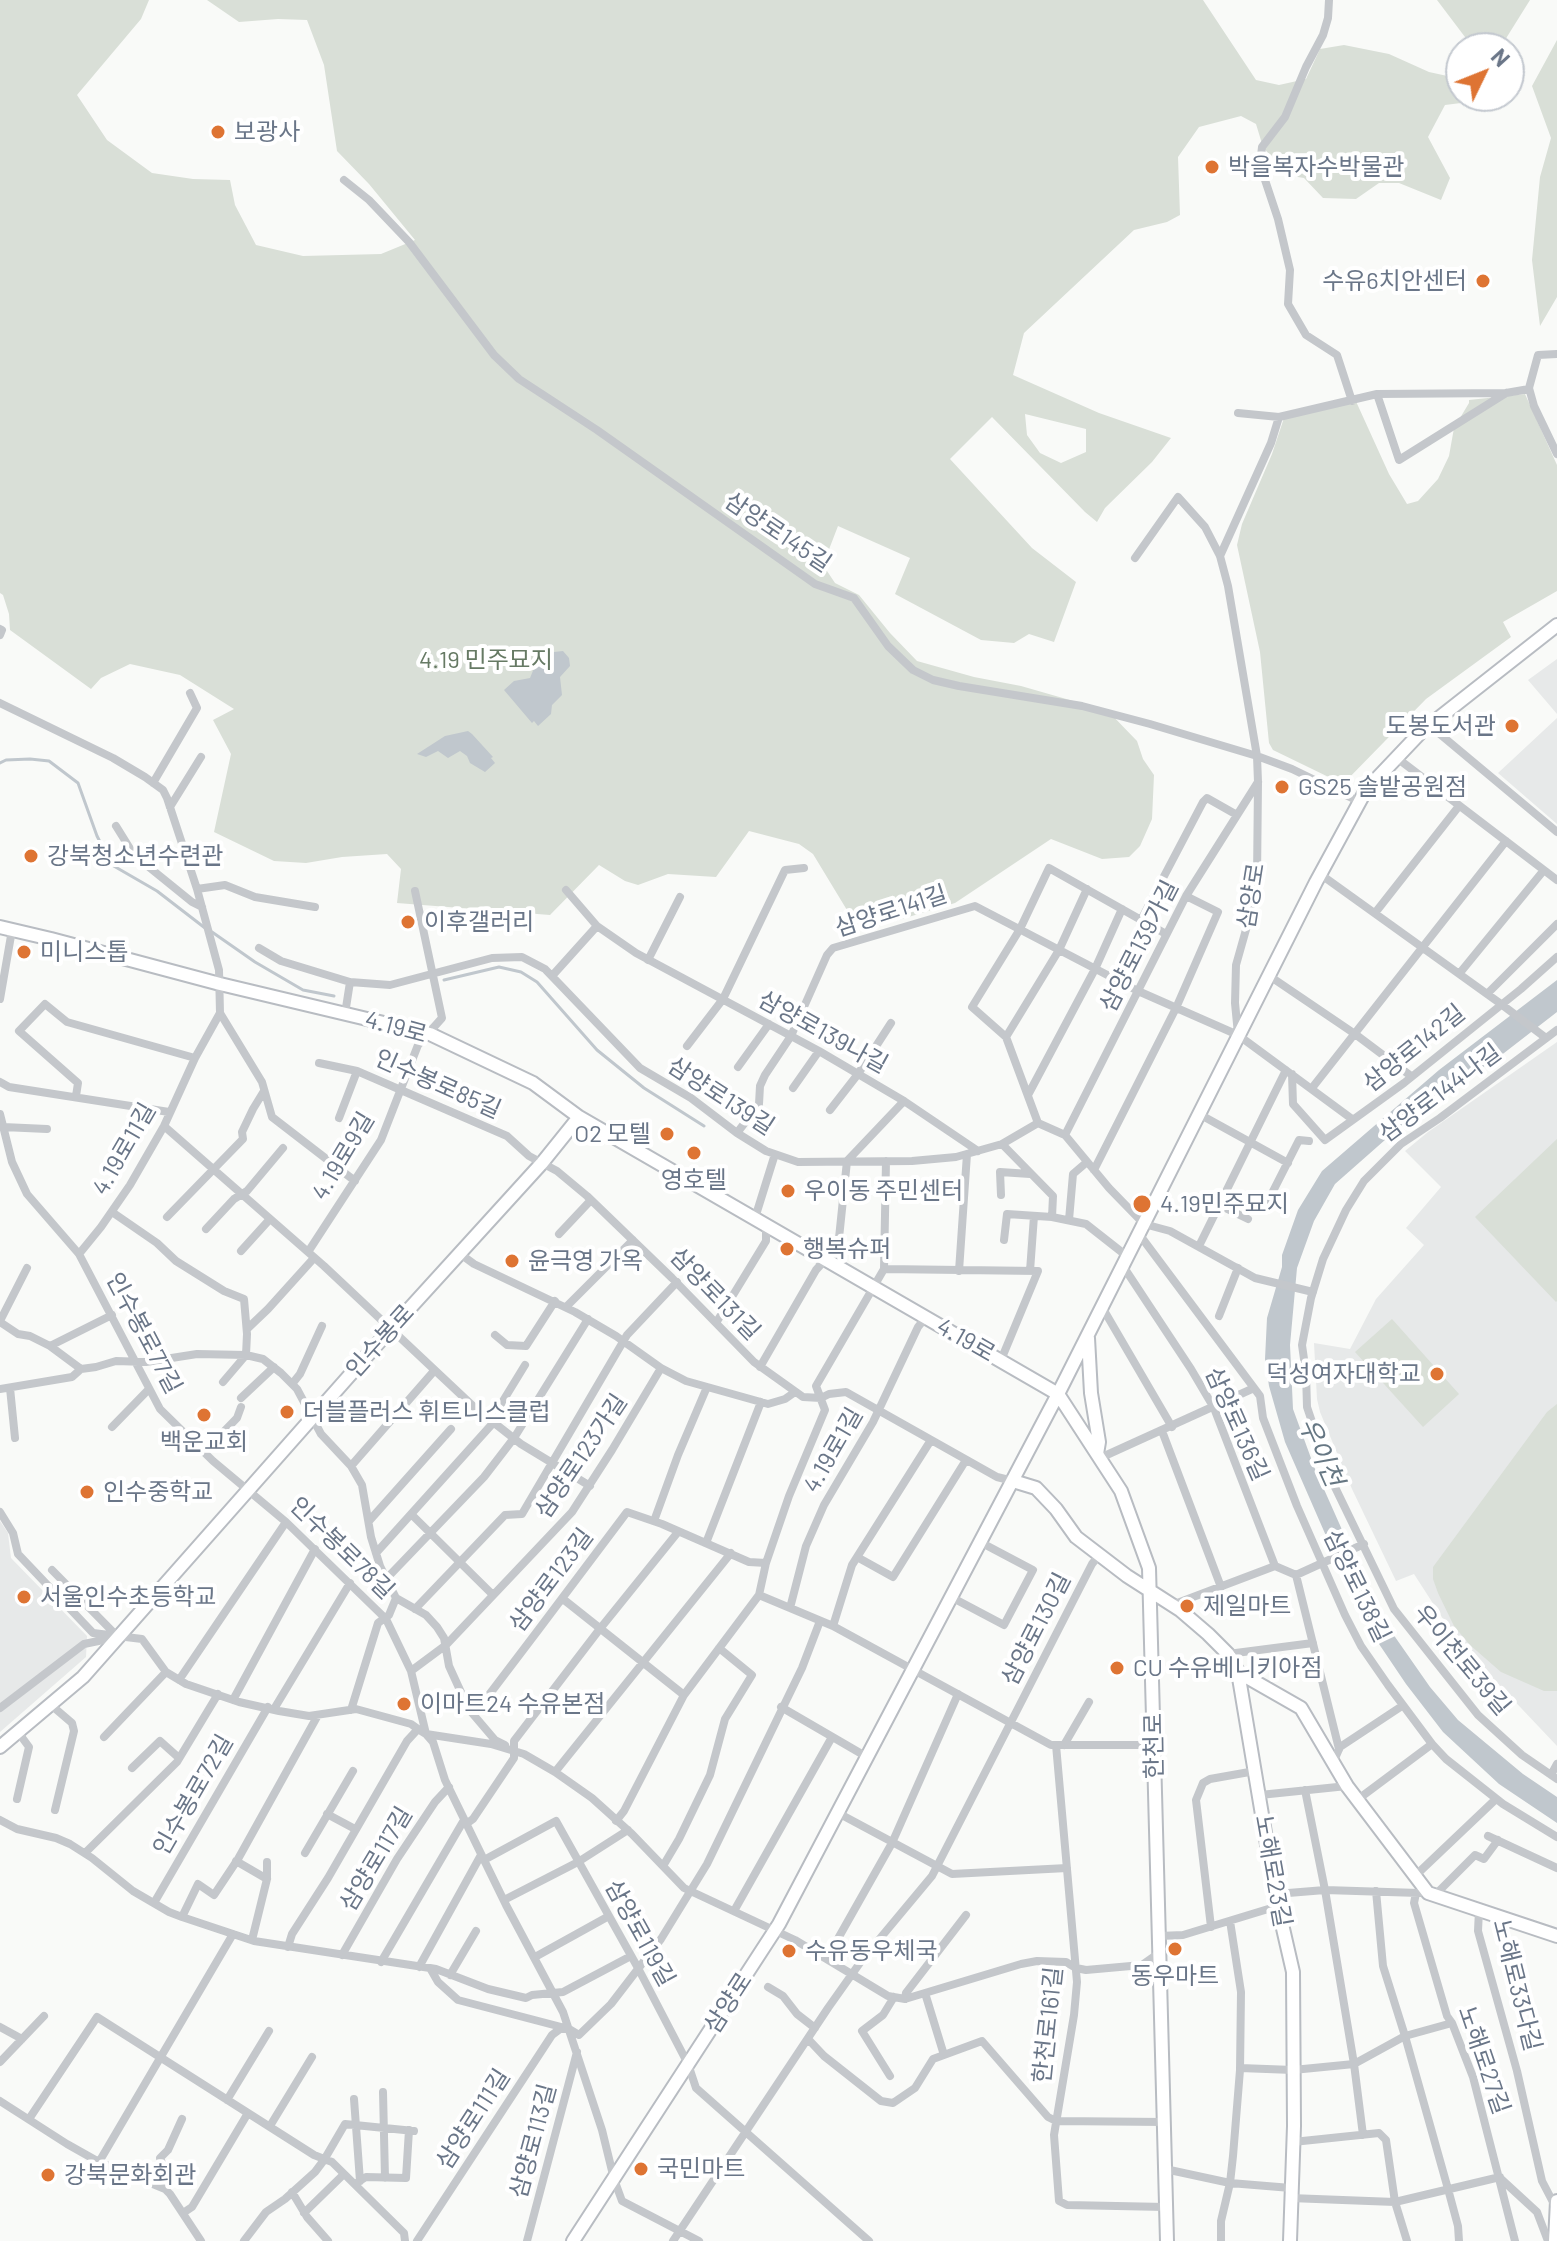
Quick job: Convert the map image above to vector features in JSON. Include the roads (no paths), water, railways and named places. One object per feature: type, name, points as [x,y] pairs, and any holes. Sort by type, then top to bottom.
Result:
[{"type":"street","points":[[1329,0],[1323,35],[1285,117],[1262,147],[1260,165],[1278,219],[1290,270],[1288,304],[1306,335],[1337,355],[1352,401]]},
{"type":"street","name":"삼양로145길","points":[[344,180],[369,200],[409,242],[494,355],[519,379],[597,430],[815,584],[854,598],[888,646],[913,670],[933,680],[959,686],[1082,706],[1150,724],[1257,756],[1292,769],[1360,802]]},
{"type":"street","points":[[1557,354],[1538,355],[1529,389],[1557,454]]},
{"type":"street","points":[[1238,413],[1279,417],[1377,394],[1506,393],[1529,389]]},
{"type":"street","points":[[1377,394],[1399,460],[1506,393]]},
{"type":"street","points":[[1220,556],[1271,443],[1279,417]]},
{"type":"street","points":[[1135,558],[1178,497],[1205,527],[1220,556],[1235,617],[1257,756]]},
{"type":"street","name":"삼양로","points":[[573,2241],[775,1931],[1013,1481],[1268,975],[1366,790],[1429,725],[1557,625]]},
{"type":"street","points":[[0,703],[81,741],[153,783],[197,708],[190,693]]},
{"type":"street","points":[[1429,725],[1557,832]]},
{"type":"street","name":"삼양로","points":[[1238,1035],[1236,965],[1257,879],[1257,756]]},
{"type":"street","points":[[170,807],[201,757]]},
{"type":"street","points":[[1397,758],[1557,880]]},
{"type":"street","name":"삼양로139가길","points":[[1065,1135],[1186,896],[1258,782]]},
{"type":"street","name":"4.19로11길","points":[[79,1254],[130,1185],[164,1126],[195,1058],[220,1013],[219,970],[197,889],[163,790],[153,783]]},
{"type":"street","points":[[1141,920],[1203,802],[1207,798],[1237,815]]},
{"type":"street","points":[[1375,913],[1459,806]]},
{"type":"street","points":[[116,826],[134,855],[202,907]]},
{"type":"street","name":"삼양로142길","points":[[1312,1088],[1506,841]]},
{"type":"street","name":"삼양로139나길","points":[[687,1046],[723,999],[785,870],[804,868]]},
{"type":"street","points":[[1166,934],[1049,868],[1020,929],[972,1007],[1006,1037],[1038,1123],[1065,1135],[1141,1229],[1170,1231],[1255,1278],[1313,1292]]},
{"type":"street","points":[[1459,974],[1544,870]]},
{"type":"street","points":[[1320,874],[1546,1038]]},
{"type":"street","points":[[197,889],[225,885],[255,897],[315,907]]},
{"type":"street","points":[[1006,1037],[1059,950],[1087,889]]},
{"type":"street","name":"삼양로139나길","points":[[566,890],[597,926],[648,960],[819,1051],[904,1101],[978,1151]]},
{"type":"street","points":[[415,891],[432,974]]},
{"type":"street","points":[[1094,1170],[1176,1008],[1218,912],[1186,896]]},
{"type":"street","points":[[648,960],[680,897]]},
{"type":"street","name":"삼양로141길","points":[[737,1133],[759,1104],[760,1086],[791,1036],[833,948],[975,906],[1138,991],[1238,1035]]},
{"type":"street","points":[[1028,1095],[1095,969],[1122,909]]},
{"type":"street","points":[[1487,994],[1557,924]]},
{"type":"street","points":[[552,976],[597,926]]},
{"type":"street","points":[[0,999],[6,929]]},
{"type":"street","name":"4.19로","points":[[6,929],[427,1033],[533,1083],[579,1117],[1058,1394]]},
{"type":"street","name":"삼양로139길","points":[[259,948],[281,961],[350,982],[390,985],[492,958],[522,957],[545,969],[640,1068],[691,1098],[766,1151],[798,1162],[912,1161],[967,1154],[1002,1144],[1038,1123]]},
{"type":"street","name":"삼양로142길","points":[[1238,1035],[1352,1119],[1370,1109],[1557,957]]},
{"type":"street","name":"4.19로9길","points":[[247,1329],[268,1309],[311,1255],[381,1140],[418,1045],[442,1018],[432,974]]},
{"type":"street","points":[[1268,975],[1411,1076]]},
{"type":"street","points":[[345,1014],[350,982]]},
{"type":"street","points":[[76,1096],[78,1083],[19,1031],[45,1004],[67,1022],[195,1058]]},
{"type":"street","points":[[220,1013],[262,1082],[272,1117],[355,1181]]},
{"type":"street","points":[[830,1110],[891,1023]]},
{"type":"street","points":[[738,1067],[769,1024]]},
{"type":"street","name":"삼양로144나길","points":[[1364,1544],[1332,1481],[1307,1407],[1302,1345],[1323,1259],[1346,1210],[1364,1181],[1401,1144],[1557,1030]]},
{"type":"street","points":[[793,1088],[819,1051]]},
{"type":"street","name":"인수봉로85길","points":[[319,1063],[357,1071],[507,1136],[542,1163]]},
{"type":"street","name":"인수봉로85길","points":[[339,1118],[357,1071]]},
{"type":"street","points":[[1289,1072],[1293,1104],[1325,1140],[1352,1119]]},
{"type":"street","points":[[1199,1246],[1289,1072]]},
{"type":"street","points":[[0,1082],[9,1087],[169,1112]]},
{"type":"street","points":[[167,1217],[243,1139],[242,1132],[264,1091]]},
{"type":"street","name":"삼양로139나길","points":[[847,1161],[904,1101]]},
{"type":"street","name":"인수봉로77길","points":[[0,1114],[4,1146],[27,1194],[79,1254],[160,1409],[248,1491]]},
{"type":"street","points":[[1199,1114],[1288,1163]]},
{"type":"street","name":"인수봉로","points":[[0,1747],[83,1677],[390,1329],[542,1163],[579,1117]]},
{"type":"street","points":[[164,1126],[494,1422],[590,1486]]},
{"type":"street","points":[[3,1127],[47,1129]]},
{"type":"street","points":[[1265,1207],[1299,1140],[1309,1141]]},
{"type":"street","points":[[1002,1144],[1053,1196],[1052,1217]]},
{"type":"street","points":[[206,1229],[234,1199],[247,1191],[283,1148]]},
{"type":"street","points":[[716,1323],[766,1241],[760,1221],[775,1154]]},
{"type":"street","points":[[959,1271],[967,1154]]},
{"type":"street","points":[[760,1367],[839,1238],[847,1161]]},
{"type":"street","points":[[616,1821],[684,1695],[759,1595],[766,1563],[789,1496],[825,1410],[816,1386],[884,1269],[886,1161]]},
{"type":"street","points":[[1069,1220],[1073,1174],[1087,1162]]},
{"type":"street","name":"삼양로131길","points":[[542,1163],[557,1171],[591,1200],[760,1367],[795,1392],[803,1397],[821,1398],[846,1392],[997,1477],[1013,1481]]},
{"type":"street","points":[[1001,1195],[1000,1172],[1031,1174]]},
{"type":"street","points":[[559,1234],[591,1200]]},
{"type":"street","points":[[1219,1205],[1248,1219]]},
{"type":"street","points":[[112,1212],[157,1243],[176,1261],[224,1291],[244,1299],[246,1355],[223,1382]]},
{"type":"street","points":[[1004,1240],[1007,1214],[1052,1217],[1086,1224],[1125,1261]]},
{"type":"street","points":[[1030,1271],[1034,1216]]},
{"type":"street","points":[[241,1251],[270,1219]]},
{"type":"street","name":"삼양로138길","points":[[1141,1229],[1260,1396],[1263,1418],[1345,1615],[1361,1646],[1402,1706],[1446,1759],[1496,1799],[1557,1837]]},
{"type":"street","points":[[566,1307],[633,1240]]},
{"type":"street","points":[[459,1253],[474,1264],[588,1319],[686,1381],[768,1404],[795,1392]]},
{"type":"street","name":"삼양로136길","points":[[1125,1261],[1214,1408],[1275,1566]]},
{"type":"street","points":[[27,1268],[0,1322],[18,1334],[50,1346],[81,1369]]},
{"type":"street","points":[[1219,1316],[1238,1268]]},
{"type":"street","points":[[884,1269],[1038,1271],[1001,1360]]},
{"type":"street","points":[[415,1609],[505,1515],[522,1514],[627,1335],[677,1282]]},
{"type":"street","points":[[495,1335],[507,1345],[526,1346],[555,1301]]},
{"type":"street","points":[[1102,1307],[1172,1427]]},
{"type":"street","points":[[50,1346],[112,1315]]},
{"type":"street","name":"4.19로1길","points":[[790,1608],[806,1546],[824,1505],[879,1410],[918,1327],[926,1317]]},
{"type":"street","points":[[387,1578],[484,1477],[514,1438],[588,1319]]},
{"type":"street","points":[[292,1384],[300,1374],[322,1326]]},
{"type":"street","points":[[1088,1336],[1099,1456],[1172,1427],[1254,1388]]},
{"type":"street","points":[[15,1438],[5,1388],[72,1377],[81,1369],[116,1361],[134,1362],[197,1354],[246,1355],[263,1359],[297,1389],[321,1434],[351,1466],[362,1485],[376,1553],[396,1598],[426,1615],[437,1627],[444,1638],[449,1666],[472,1713],[495,1740],[555,1772],[592,1798],[684,1888],[827,1958],[888,1996],[905,1999],[1037,1961],[1066,1962],[1086,1970],[1142,1965],[1159,1953]]},
{"type":"street","points":[[376,1553],[494,1422],[495,1414],[525,1365]]},
{"type":"street","points":[[204,1452],[237,1418],[241,1402],[274,1367]]},
{"type":"street","name":"삼양로123가길","points":[[411,1671],[446,1645],[572,1512],[661,1368]]},
{"type":"street","points":[[351,1466],[434,1371]]},
{"type":"street","points":[[654,1521],[707,1387]]},
{"type":"street","points":[[112,1427],[149,1389]]},
{"type":"street","name":"한천로","points":[[1058,1394],[1121,1491],[1149,1568],[1167,2241]]},
{"type":"street","points":[[706,1543],[761,1402]]},
{"type":"street","points":[[369,1521],[451,1429]]},
{"type":"street","points":[[1162,1431],[1221,1587]]},
{"type":"street","points":[[833,1626],[852,1565],[931,1440]]},
{"type":"street","points":[[857,1557],[893,1577],[966,1460]]},
{"type":"street","points":[[1013,1481],[1036,1488],[1076,1537],[1208,1634],[1228,1654],[1238,1672],[1301,1708],[1347,1786],[1426,1894]]},
{"type":"street","name":"인수봉로78길","points":[[248,1491],[265,1502],[386,1619],[411,1671],[422,1731]]},
{"type":"street","points":[[0,1512],[13,1533],[18,1554],[93,1633],[142,1639],[166,1672],[179,1680],[233,1700],[309,1716],[356,1709],[411,1724],[433,1742],[465,1822],[569,2029],[622,2201],[699,2241]]},
{"type":"street","name":"삼양로123길","points":[[472,1713],[479,1708],[627,1512],[749,1562],[766,1563]]},
{"type":"street","points":[[411,1514],[493,1595]]},
{"type":"street","points":[[179,1680],[286,1522]]},
{"type":"street","points":[[381,1962],[465,1822],[473,1819],[514,1758],[514,1741],[678,1532]]},
{"type":"street","points":[[951,1597],[1004,1625],[1033,1570],[980,1542]]},
{"type":"street","points":[[1172,1605],[1275,1566],[1296,1575],[1364,1544]]},
{"type":"street","name":"우이천로39길","points":[[1364,1544],[1394,1609],[1478,1715],[1522,1755],[1554,1777]]},
{"type":"street","points":[[233,1700],[315,1549]]},
{"type":"street","points":[[555,1772],[731,1553]]},
{"type":"street","name":"삼양로130길","points":[[1010,1723],[1099,1555]]},
{"type":"street","points":[[52,1570],[117,1637]]},
{"type":"street","points":[[1296,1575],[1339,1749]]},
{"type":"street","name":"인수봉로72길","points":[[154,1903],[350,1583]]},
{"type":"street","name":"삼양로130길","points":[[759,1595],[833,1626],[1051,1745],[1154,1745]]},
{"type":"street","points":[[351,1710],[378,1623],[386,1619],[396,1598]]},
{"type":"street","points":[[563,1599],[684,1695]]},
{"type":"street","points":[[430,1968],[438,1982],[458,2000],[569,2029],[579,2035],[586,2030],[611,2004],[661,1939],[707,1864],[802,1668],[820,1621]]},
{"type":"street","points":[[0,1708],[84,1644],[117,1637]]},
{"type":"street","points":[[1228,1654],[1313,1643]]},
{"type":"street","points":[[663,1866],[710,1775],[725,1719],[752,1675],[719,1648]]},
{"type":"street","points":[[104,1737],[166,1672]]},
{"type":"street","name":"노해로23길","points":[[1238,1672],[1277,1900],[1293,1972],[1290,2241]]},
{"type":"street","name":"인수봉로72길","points":[[85,1853],[179,1758],[218,1694]]},
{"type":"street","points":[[827,1958],[892,1843],[958,1694]]},
{"type":"street","points":[[1060,1745],[1089,1702]]},
{"type":"street","points":[[51,1705],[72,1723],[74,1731],[55,1810]]},
{"type":"street","points":[[1333,1763],[1339,1749],[1402,1706]]},
{"type":"street","points":[[781,1707],[867,1757]]},
{"type":"street","name":"인수봉로72길","points":[[182,1917],[198,1884],[214,1895],[318,1715]]},
{"type":"street","points":[[673,2241],[853,1974],[932,1876],[1010,1723]]},
{"type":"street","points":[[288,1947],[292,1934],[407,1741],[422,1731],[514,1750]]},
{"type":"street","points":[[17,1799],[29,1747],[18,1732]]},
{"type":"street","points":[[734,1911],[832,1737]]},
{"type":"street","name":"인수봉로72길","points":[[132,1768],[160,1741],[179,1758]]},
{"type":"street","points":[[1357,1800],[1432,1744]]},
{"type":"street","name":"한천로161길","points":[[1060,1745],[1076,1968],[1074,2015],[1054,2135],[1059,2201],[1067,2205],[1166,2207]]},
{"type":"street","points":[[1554,1777],[1557,1764]]},
{"type":"street","points":[[305,1853],[353,1771]]},
{"type":"street","points":[[1211,1927],[1196,1800],[1203,1783],[1210,1779],[1255,1771]]},
{"type":"street","points":[[1260,1795],[1347,1786]]},
{"type":"street","name":"삼양로117길","points":[[342,1955],[397,1859],[435,1802],[449,1787]]},
{"type":"street","points":[[1305,1790],[1325,1890],[1363,2135]]},
{"type":"street","points":[[1415,1876],[1496,1799]]},
{"type":"street","points":[[838,1813],[952,1874],[1067,1868]]},
{"type":"street","points":[[327,1814],[355,1829]]},
{"type":"street","points":[[0,1820],[17,1829],[56,1838],[85,1853],[133,1891],[182,1917],[252,1940],[436,1969],[488,1989],[526,1998],[563,1992],[631,1956]]},
{"type":"street","name":"삼양로119길","points":[[483,1857],[556,1821],[638,1968],[688,2064],[696,2088],[869,2241]]},
{"type":"street","points":[[504,1900],[578,1862],[628,1830]]},
{"type":"street","points":[[1488,1836],[1557,1868]]},
{"type":"street","points":[[1426,1894],[1475,1855],[1484,1859],[1498,1840]]},
{"type":"street","points":[[419,1967],[483,1857]]},
{"type":"street","points":[[236,1861],[267,1879]]},
{"type":"street","points":[[252,1940],[267,1879],[267,1862]]},
{"type":"street","points":[[1159,1936],[1183,1935],[1230,1921],[1277,1900],[1325,1890],[1426,1894],[1557,1936]]},
{"type":"street","points":[[1376,1891],[1383,1966],[1448,2189],[1459,2241]]},
{"type":"street","name":"노해로27길","points":[[1426,1894],[1414,1903],[1447,2016],[1473,2077],[1515,2241]]},
{"type":"street","name":"노해로33다길","points":[[1479,1910],[1478,1931],[1517,2071],[1542,2181],[1556,2204]]},
{"type":"street","points":[[905,1999],[906,1993],[966,1915]]},
{"type":"street","points":[[535,1957],[609,1916]]},
{"type":"street","points":[[1221,2241],[1221,2221],[1230,2183],[1240,2068],[1241,1992],[1230,1921]]},
{"type":"street","points":[[450,1975],[476,1931]]},
{"type":"street","points":[[99,2162],[233,1934]]},
{"type":"street","points":[[768,1987],[783,1996],[797,2014],[815,2028]]},
{"type":"street","points":[[925,1993],[944,2055]]},
{"type":"street","points":[[890,2076],[862,2031],[883,2015],[894,1997]]},
{"type":"street","points":[[0,2062],[44,2016]]},
{"type":"street","points":[[29,2119],[97,2017],[162,2057],[169,2065],[332,2162],[358,2183],[404,2233],[405,2241]]},
{"type":"street","points":[[1240,2068],[1293,2070],[1354,2064],[1405,2036],[1452,2023]]},
{"type":"street","points":[[0,2027],[22,2039]]},
{"type":"street","name":"삼양로111길","points":[[417,2241],[552,2035],[560,2029],[569,2029]]},
{"type":"street","points":[[227,2100],[269,2031]]},
{"type":"street","points":[[808,2039],[824,2056],[881,2101],[893,2103],[915,2088],[933,2059],[982,2041],[1048,2117],[1056,2121],[1164,2122]]},
{"type":"street","name":"삼양로113길","points":[[527,2241],[577,2051]]},
{"type":"street","points":[[270,2126],[312,2057]]},
{"type":"street","points":[[383,2092],[385,2178]]},
{"type":"street","points":[[354,2099],[358,2183]]},
{"type":"street","points":[[0,2101],[99,2162],[159,2186],[170,2194],[199,2240]]},
{"type":"street","points":[[183,2213],[192,2207],[248,2113]]},
{"type":"street","points":[[159,2186],[168,2179],[160,2158],[168,2150],[182,2119]]},
{"type":"street","points":[[244,2241],[266,2212],[292,2192],[324,2160],[345,2124],[385,2128]]},
{"type":"street","name":"삼양로111길","points":[[358,2183],[366,2177],[406,2178],[411,2131],[385,2128]]},
{"type":"street","points":[[1293,2142],[1379,2133],[1386,2140],[1395,2202],[1407,2241]]},
{"type":"street","points":[[1165,2169],[1290,2193],[1395,2202],[1500,2177],[1537,2212],[1548,2241]]},
{"type":"street","points":[[304,2213],[344,2174]]},
{"type":"street","points":[[292,2192],[304,2213],[328,2241]]},
{"type":"street","points":[[1555,2241],[1556,2204]]},
{"type":"waterway","points":[[0,763],[30,759],[49,761],[78,783],[97,836],[112,865],[157,891],[205,928]]},
{"type":"waterway","points":[[212,932],[303,990],[334,996]]},
{"type":"waterway","points":[[444,980],[499,967],[521,972],[537,982],[597,1050],[644,1088],[704,1126]]},
{"type":"place","name":"보광사","points":[[218,132]]},
{"type":"place","name":"박을복자수박물관","points":[[1212,167]]},
{"type":"place","name":"수유6치안센터","points":[[1483,281]]},
{"type":"place","name":"도봉도서관","points":[[1512,726]]},
{"type":"place","name":"GS25 솔밭공원점","points":[[1282,787]]},
{"type":"place","name":"강북청소년수련관","points":[[31,856]]},
{"type":"place","name":"이후갤러리","points":[[408,922]]},
{"type":"place","name":"미니스톱","points":[[24,952]]},
{"type":"place","name":"O2 모텔","points":[[667,1134]]},
{"type":"place","name":"영호텔","points":[[694,1153]]},
{"type":"place","name":"우이동 주민센터","points":[[788,1191]]},
{"type":"place","name":"4.19민주묘지","points":[[1142,1204]]},
{"type":"place","name":"행복슈퍼","points":[[787,1249]]},
{"type":"place","name":"윤극영 가옥","points":[[512,1261]]},
{"type":"place","name":"덕성여자대학교","points":[[1437,1374]]},
{"type":"place","name":"더블플러스 휘트니스클럽","points":[[287,1412]]},
{"type":"place","name":"백운교회","points":[[204,1415]]},
{"type":"place","name":"인수중학교","points":[[87,1492]]},
{"type":"place","name":"서울인수초등학교","points":[[24,1597]]},
{"type":"place","name":"제일마트","points":[[1187,1606]]},
{"type":"place","name":"CU 수유베니키아점","points":[[1117,1668]]},
{"type":"place","name":"이마트24 수유본점","points":[[404,1704]]},
{"type":"place","name":"동우마트","points":[[1175,1949]]},
{"type":"place","name":"수유동우체국","points":[[789,1951]]},
{"type":"place","name":"국민마트","points":[[641,2169]]},
{"type":"place","name":"강북문화회관","points":[[48,2175]]},
{"type":"park label","name":"4.19 민주묘지","points":[[486,660]]},
{"type":"water label","name":"우이천","points":[[1321,1452]]}]
